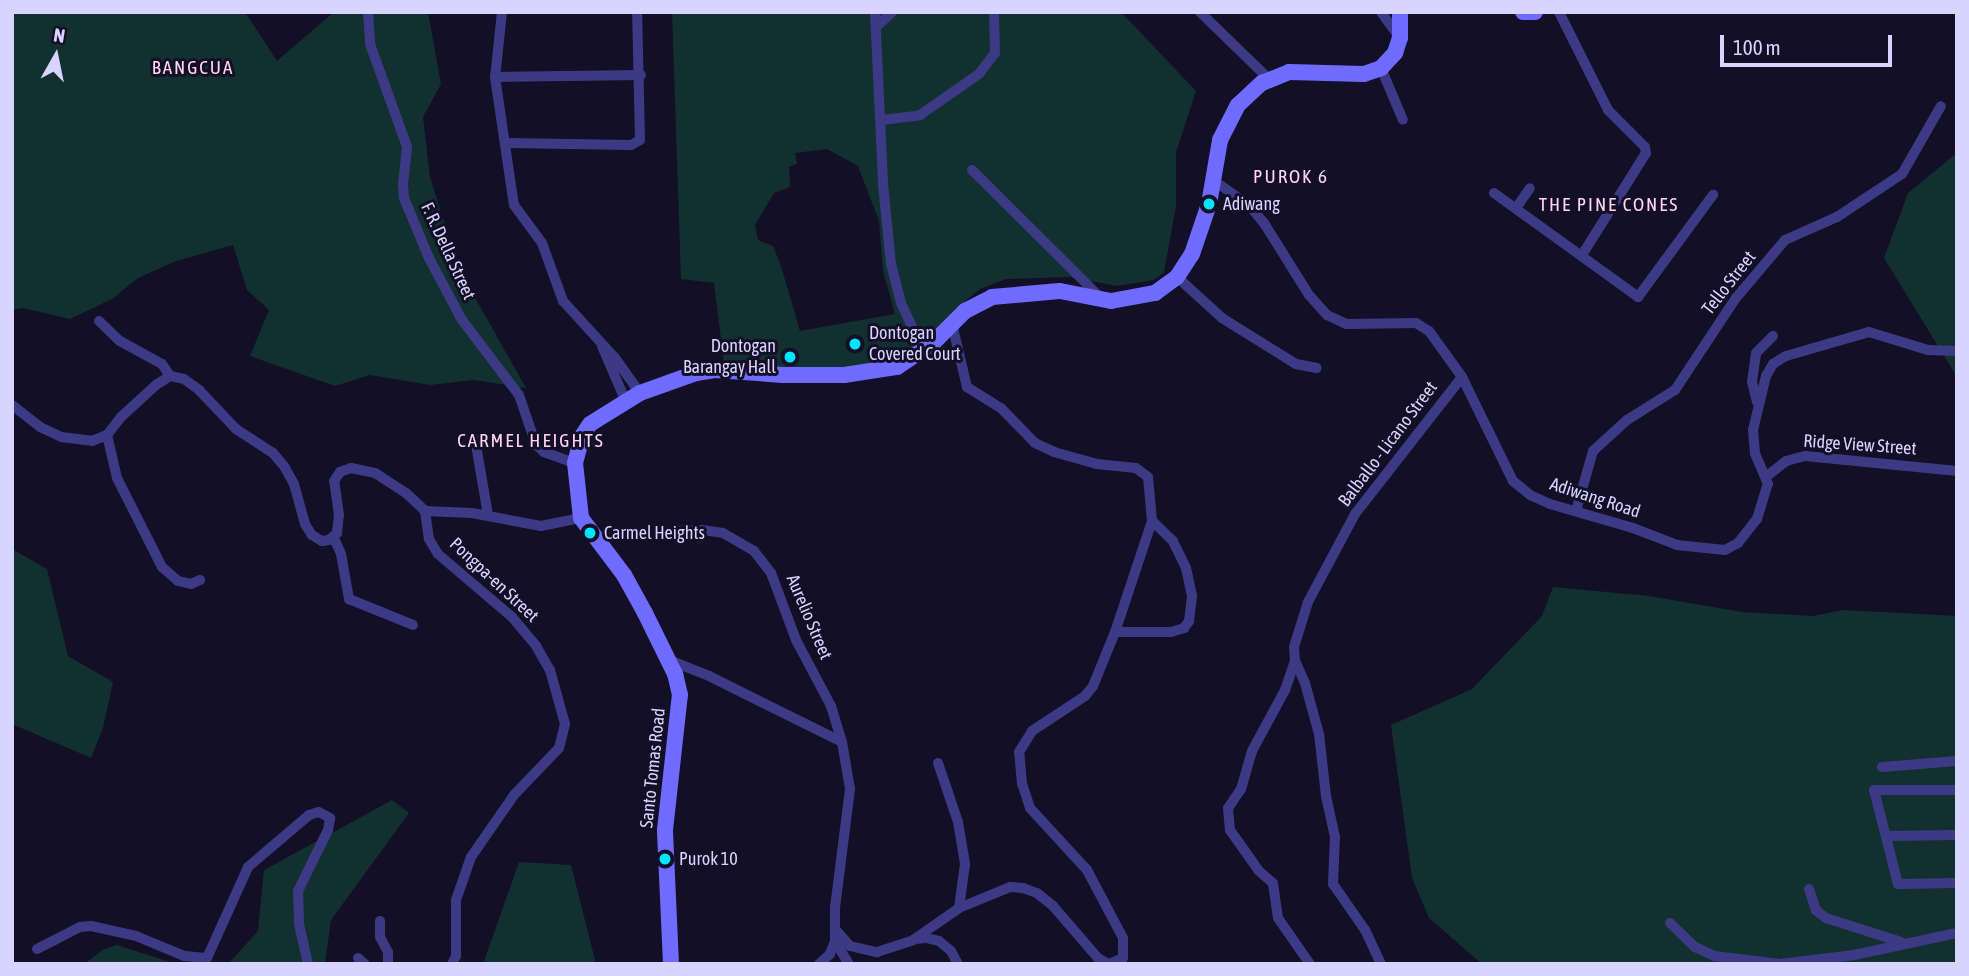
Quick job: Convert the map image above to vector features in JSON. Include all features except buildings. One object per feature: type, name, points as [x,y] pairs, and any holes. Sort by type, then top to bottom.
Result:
[{"type":"street","name":"F. R. Della Street","points":[[368,12],[370,44],[407,147],[404,198],[429,258],[462,320],[519,395],[536,445],[544,452],[575,463]]},
{"type":"street","points":[[502,12],[498,77],[514,205],[542,243],[563,301],[600,341],[633,398]]},
{"type":"street","points":[[498,77],[509,12]]},
{"type":"street","points":[[505,144],[636,143],[642,135],[637,12]]},
{"type":"street","points":[[875,12],[883,184],[894,282],[910,328],[923,350]]},
{"type":"street","points":[[876,27],[892,12]]},
{"type":"street","points":[[882,120],[920,115],[979,74],[995,53],[995,12]]},
{"type":"street","points":[[1200,12],[1269,79]]},
{"type":"street","points":[[1381,12],[1400,38]]},
{"type":"street","points":[[334,538],[340,523],[334,481],[345,469],[362,468],[375,473],[406,493],[425,511],[488,515],[541,526],[581,518],[575,463],[579,443],[590,424],[633,398],[678,379],[715,370],[804,376],[897,367],[923,350],[978,304],[1013,293],[1060,291],[1103,300],[1143,298],[1177,277],[1192,254],[1205,220],[1224,128],[1238,105],[1269,79],[1289,72],[1364,74],[1381,68],[1395,53],[1400,38],[1401,12]]},
{"type":"street","points":[[1523,12],[1535,12]]},
{"type":"street","points":[[1559,12],[1608,110],[1645,147],[1646,153],[1582,255]]},
{"type":"street","points":[[1381,68],[1403,120]]},
{"type":"street","points":[[498,77],[641,75]]},
{"type":"street","name":"Tello Street","points":[[1576,511],[1593,451],[1627,421],[1675,390],[1736,298],[1785,240],[1837,217],[1902,174],[1941,106]]},
{"type":"street","points":[[972,170],[1103,300]]},
{"type":"street","name":"Adiwang Road","points":[[1213,180],[1250,206],[1264,223],[1309,295],[1327,315],[1346,324],[1362,326],[1409,323],[1423,326],[1462,377],[1513,481],[1550,505],[1677,545],[1725,550],[1738,543],[1757,519],[1766,496],[1767,476]]},
{"type":"street","points":[[1516,208],[1530,188]]},
{"type":"street","points":[[1494,193],[1638,297],[1713,195]]},
{"type":"street","points":[[1177,277],[1222,318],[1296,364],[1317,368]]},
{"type":"street","points":[[99,321],[120,341],[162,364],[170,376],[189,382],[236,429],[273,453],[290,476],[312,536],[322,541],[334,538]]},
{"type":"street","points":[[913,940],[959,908],[1010,887],[1023,887],[1037,893],[1053,906],[1098,958],[1109,964],[1123,958],[1123,939],[1096,885],[1076,856],[1030,808],[1020,770],[1019,752],[1025,739],[1040,724],[1062,713],[1085,696],[1093,686],[1115,632],[1152,521],[1149,480],[1140,469],[1097,464],[1044,448],[1001,408],[967,387],[952,324]]},
{"type":"street","points":[[1767,476],[1755,453],[1753,442],[1758,405],[1766,376],[1773,363],[1786,356],[1869,331],[1928,349],[1957,351]]},
{"type":"street","points":[[1758,405],[1752,382],[1756,353],[1773,336]]},
{"type":"street","points":[[600,341],[633,398]]},
{"type":"street","points":[[12,405],[40,427],[65,439],[92,441],[107,435],[121,416],[170,376]]},
{"type":"street","name":"Balballo - Licano Street","points":[[1310,964],[1278,918],[1273,883],[1259,871],[1230,830],[1228,808],[1241,789],[1252,751],[1285,690],[1303,614],[1355,514],[1462,377]]},
{"type":"street","points":[[107,435],[117,478],[162,567],[178,581],[191,584],[200,580]]},
{"type":"street","points":[[475,439],[488,515]]},
{"type":"street","name":"Ridge View Street","points":[[1767,476],[1786,461],[1805,456],[1957,471]]},
{"type":"street","name":"Pongpa-en Street","points":[[425,511],[429,539],[438,554],[512,617],[536,646],[550,670],[565,724],[559,748],[514,795],[471,858],[456,900],[456,956],[452,964]]},
{"type":"street","name":"Santo Tomas Road","points":[[581,518],[624,575],[669,660],[680,695],[665,830],[671,964]]},
{"type":"street","points":[[1115,632],[1171,632],[1181,630],[1189,621],[1192,596],[1186,568],[1168,534],[1152,521]]},
{"type":"street","name":"Aurelio Street","points":[[672,531],[702,530],[723,533],[754,551],[771,573],[796,640],[831,706],[842,742],[850,789],[835,907],[835,935]]},
{"type":"street","points":[[334,538],[340,548],[349,598],[413,625]]},
{"type":"street","points":[[669,660],[709,676],[842,742]]},
{"type":"street","points":[[1294,661],[1305,683],[1319,734],[1325,788],[1335,837],[1333,884],[1366,930],[1381,964]]},
{"type":"street","points":[[1882,767],[1957,761]]},
{"type":"street","points":[[938,762],[958,822],[965,864],[959,908]]},
{"type":"street","points":[[1957,790],[1874,789],[1898,884],[1957,883]]},
{"type":"street","points":[[37,948],[80,928],[91,926],[136,936],[184,956],[207,958],[248,867],[309,815],[319,813],[330,818],[328,830],[298,891],[299,924],[308,964]]},
{"type":"street","points":[[1886,836],[1957,835]]},
{"type":"street","points":[[1809,889],[1816,910],[1826,918],[1904,943]]},
{"type":"street","points":[[380,921],[380,937],[388,953],[388,964]]},
{"type":"street","points":[[1670,923],[1695,947],[1714,956],[1746,961],[1816,962],[1957,933]]},
{"type":"street","points":[[835,935],[850,946],[869,952],[913,940],[926,938],[939,941],[951,951],[958,964]]},
{"type":"street","points":[[819,964],[830,954],[835,935]]},
{"type":"street","points":[[835,935],[849,964]]},
{"type":"green space","points":[[12,12],[245,12],[277,61],[334,12],[428,12],[441,84],[423,117],[430,177],[455,257],[526,388],[474,380],[430,385],[370,375],[335,386],[250,356],[269,310],[247,290],[233,245],[176,261],[138,278],[112,299],[70,319],[23,308],[12,310]]},
{"type":"green space","points":[[672,12],[1121,12],[1196,91],[1176,152],[1176,206],[1164,272],[1154,280],[1117,286],[1070,277],[1006,279],[980,289],[959,306],[936,333],[898,359],[806,372],[724,364],[714,283],[681,279]],"holes":[[[827,149],[858,166],[879,221],[883,271],[895,314],[800,331],[773,246],[758,240],[755,225],[774,193],[790,187],[789,167],[797,164],[795,153]]]},
{"type":"green space","points":[[1957,153],[1957,377],[1884,258],[1908,193]]},
{"type":"green space","points":[[12,549],[47,569],[68,656],[113,682],[103,728],[91,758],[12,724]]},
{"type":"green space","points":[[1553,587],[1649,596],[1742,612],[1813,616],[1843,610],[1957,616],[1957,964],[1482,964],[1429,918],[1412,878],[1391,725],[1472,689],[1542,616]]},
{"type":"green space","points":[[392,800],[409,813],[331,920],[325,964],[228,964],[258,931],[264,870]]},
{"type":"green space","points":[[519,862],[571,865],[596,964],[483,964]]},
{"type":"green space","points":[[117,945],[176,964],[84,964],[104,949]]},
{"type":"place","name":"Adiwang","points":[[1209,204]]},
{"type":"place","name":"Dontogan Covered Court","points":[[855,344]]},
{"type":"place","name":"Dontogan Barangay Hall","points":[[790,357]]},
{"type":"place","name":"Carmel Heights","points":[[590,533]]},
{"type":"place","name":"Purok 10","points":[[665,859]]},
{"type":"district","name":"BANGCUA","points":[[193,68]]},
{"type":"district","name":"PUROK 6","points":[[1291,177]]},
{"type":"district","name":"THE PINE CONES","points":[[1609,205]]},
{"type":"district","name":"CARMEL HEIGHTS","points":[[531,441]]}]
